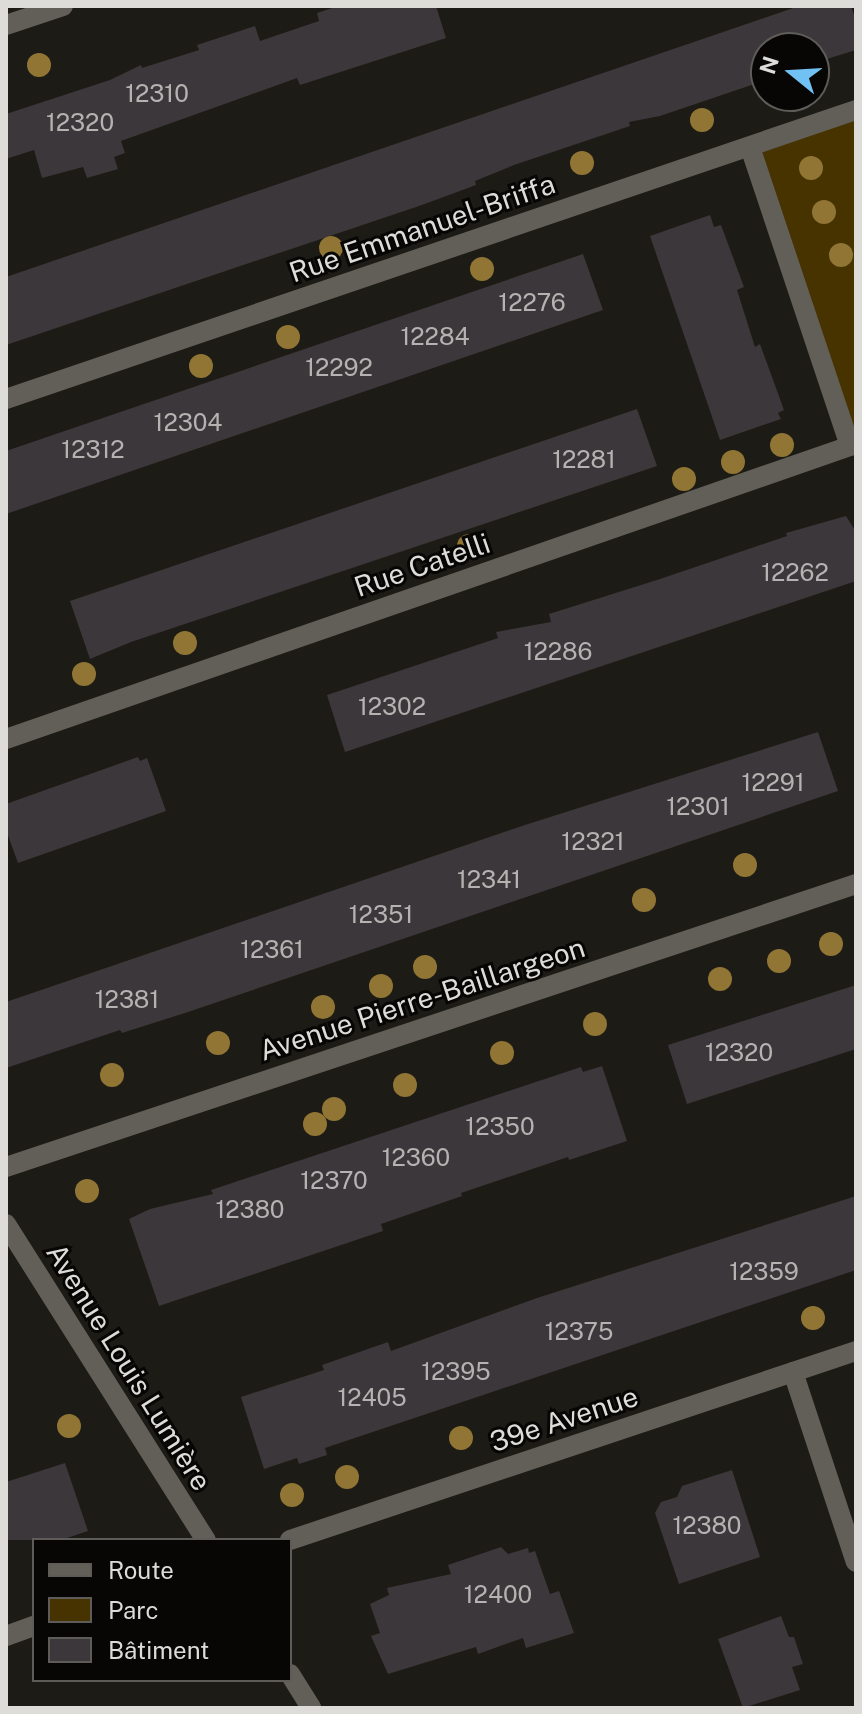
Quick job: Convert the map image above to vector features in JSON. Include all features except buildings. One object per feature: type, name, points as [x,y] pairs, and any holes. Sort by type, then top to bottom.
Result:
[{"type":"street","points":[[6,25],[63,6]]},
{"type":"street","name":"Rue Emmanuel-Briffa","points":[[6,399],[856,110]]},
{"type":"street","points":[[750,147],[853,445]]},
{"type":"street","name":"Rue Catelli","points":[[6,739],[853,445]]},
{"type":"street","name":"Avenue Pierre-Baillargeon","points":[[6,1167],[856,884]]},
{"type":"street","name":"Avenue Louis Lumière","points":[[6,1224],[205,1538]]},
{"type":"street","name":"39e Avenue","points":[[292,1539],[856,1351]]},
{"type":"street","points":[[793,1372],[856,1562]]},
{"type":"street","points":[[6,1636],[32,1627]]},
{"type":"street","points":[[292,1677],[311,1708]]},
{"type":"green space","points":[[856,110],[856,444],[750,147]]}]
